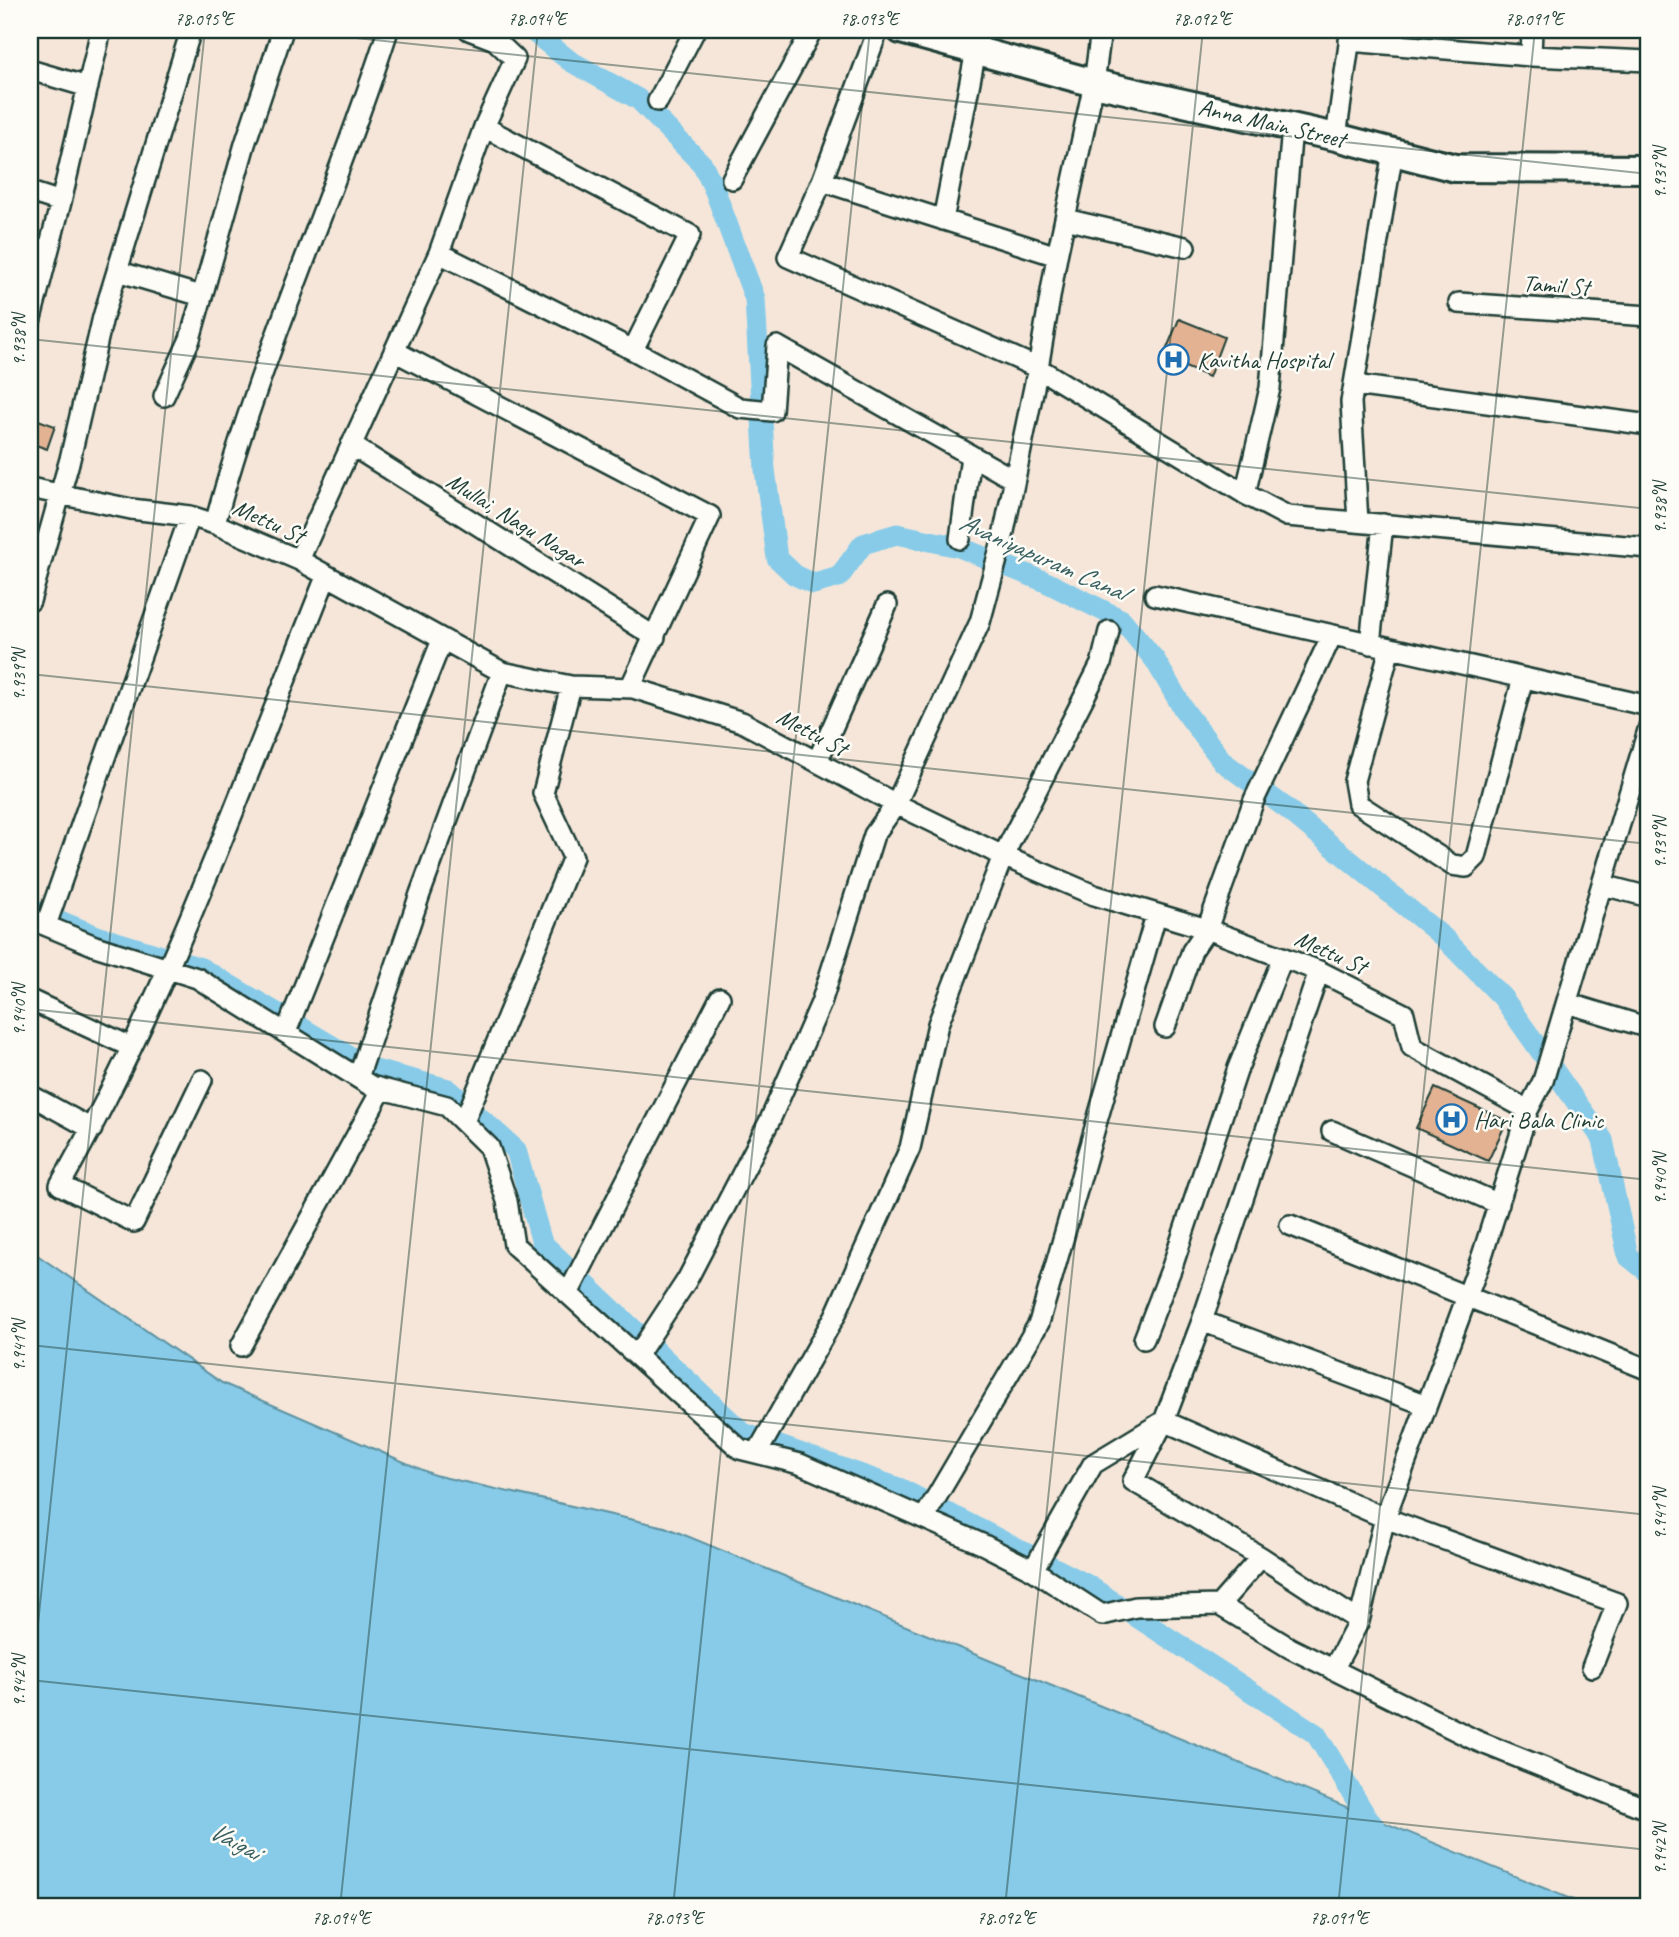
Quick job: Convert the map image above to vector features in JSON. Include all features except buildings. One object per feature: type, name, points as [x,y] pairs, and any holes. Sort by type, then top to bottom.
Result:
[{"type":"street","points":[[30,323],[101,30]]},
{"type":"street","points":[[30,601],[117,271],[191,30]]},
{"type":"street","points":[[164,396],[190,339],[245,144],[283,30]]},
{"type":"street","points":[[215,524],[236,447],[366,99],[388,30]]},
{"type":"street","points":[[299,560],[439,253],[484,127],[515,58],[495,40],[469,30]]},
{"type":"street","points":[[658,101],[695,30]]},
{"type":"street","points":[[732,179],[812,30]]},
{"type":"street","points":[[878,30],[822,181],[788,257],[1038,368],[1245,494],[1287,516],[1649,548]]},
{"type":"street","name":"Anna Main Street","points":[[901,30],[979,41],[1094,83],[1336,137],[1455,168],[1649,169]]},
{"type":"street","points":[[643,1346],[687,1280],[770,1120],[821,1003],[874,835],[896,804],[980,622],[1002,541],[1038,368],[1057,256],[1094,83],[1101,30]]},
{"type":"street","points":[[1531,56],[1532,30]]},
{"type":"street","points":[[1336,137],[1350,35],[1531,56],[1649,61]]},
{"type":"street","points":[[943,220],[979,41]]},
{"type":"street","points":[[30,71],[88,87]]},
{"type":"street","points":[[484,127],[690,234],[633,350]]},
{"type":"street","points":[[1245,494],[1270,388],[1292,127]]},
{"type":"street","points":[[1358,522],[1351,402],[1393,151]]},
{"type":"street","points":[[822,181],[1057,256]]},
{"type":"street","points":[[30,192],[61,202]]},
{"type":"street","points":[[1065,219],[1185,247]]},
{"type":"street","points":[[439,253],[633,350],[740,408],[772,411],[777,346],[1013,479]]},
{"type":"street","points":[[117,271],[201,296]]},
{"type":"street","name":"Tamil St","points":[[1459,303],[1649,316]]},
{"type":"street","points":[[394,351],[710,516],[631,688]]},
{"type":"street","points":[[1354,385],[1649,425]]},
{"type":"street","name":"Mullai, Nagu Nagar","points":[[351,445],[656,637]]},
{"type":"street","points":[[960,538],[971,456]]},
{"type":"street","name":"Mettu St","points":[[30,488],[58,496],[190,516],[215,524],[299,560],[502,672],[572,687],[631,688],[742,722],[896,804],[1003,856],[1094,895],[1208,929],[1320,971],[1404,1014],[1412,1047],[1528,1110]]},
{"type":"street","points":[[190,516],[43,919],[95,946],[172,962],[197,978],[288,1025],[361,1069],[382,1089],[447,1106],[465,1120],[489,1147],[507,1201],[514,1245],[643,1346],[740,1449],[762,1445],[800,1464],[929,1509],[1037,1562],[1101,1615],[1136,1607],[1219,1605],[1290,1648],[1475,1740],[1649,1810]]},
{"type":"street","points":[[1370,644],[1383,524]]},
{"type":"street","points":[[202,1080],[134,1222],[60,1185],[92,1129],[172,962],[326,577]]},
{"type":"street","points":[[1154,595],[1649,706]]},
{"type":"street","points":[[817,762],[887,605]]},
{"type":"street","points":[[762,1445],[835,1316],[910,1148],[938,1024],[1003,856],[1101,664],[1109,631]]},
{"type":"street","points":[[1165,1027],[1192,951],[1208,929],[1254,800],[1332,635]]},
{"type":"street","points":[[288,1025],[442,640]]},
{"type":"street","points":[[1390,648],[1354,781],[1355,794],[1358,804],[1452,865],[1466,867],[1476,857],[1523,678]]},
{"type":"street","points":[[361,1069],[420,894],[502,672]]},
{"type":"street","points":[[465,1120],[573,857],[543,793],[572,687]]},
{"type":"street","points":[[1334,1670],[1359,1621],[1385,1518],[1499,1204],[1528,1110],[1543,1081],[1604,885],[1649,727]]},
{"type":"street","points":[[1604,885],[1649,897]]},
{"type":"street","points":[[929,1509],[1039,1323],[1156,915]]},
{"type":"street","points":[[1144,1339],[1172,1267],[1238,1068],[1283,957]]},
{"type":"street","points":[[1320,971],[1202,1321],[1164,1421],[1133,1481],[1261,1557],[1359,1621]]},
{"type":"street","points":[[571,1290],[720,998]]},
{"type":"street","points":[[30,1000],[131,1047]]},
{"type":"street","points":[[1567,1003],[1649,1028]]},
{"type":"street","points":[[241,1346],[382,1089]]},
{"type":"street","points":[[30,1094],[92,1129]]},
{"type":"street","points":[[1332,1131],[1499,1204]]},
{"type":"street","points":[[1290,1225],[1649,1370]]},
{"type":"street","points":[[1202,1321],[1426,1405]]},
{"type":"street","points":[[1037,1562],[1093,1464],[1164,1421]]},
{"type":"street","points":[[1164,1421],[1385,1518],[1617,1603],[1592,1667]]},
{"type":"street","points":[[1219,1605],[1261,1557]]},
{"type":"water","name":"Vaigai","points":[[30,1250],[222,1383],[434,1475],[665,1527],[1590,1907],[30,1907]]},
{"type":"waterway","name":"Avaniyapuram Canal","points":[[531,30],[570,61],[638,99],[703,165],[755,299],[765,470],[777,558],[795,575],[814,584],[839,577],[863,544],[897,534],[959,547],[1046,582],[1122,620],[1155,660],[1184,710],[1223,762],[1286,808],[1443,937],[1503,998],[1603,1140],[1628,1256],[1649,1273]]},
{"type":"waterway","points":[[30,909],[97,936],[201,968],[371,1069],[448,1089],[516,1150],[542,1243],[743,1433],[901,1489],[1086,1584],[1316,1734],[1366,1816],[1384,1839]]},
{"type":"place","name":"Kavitha Hospital","points":[[1174,360]]},
{"type":"place","name":"Hari Bala Clinic","points":[[1451,1120]]}]
